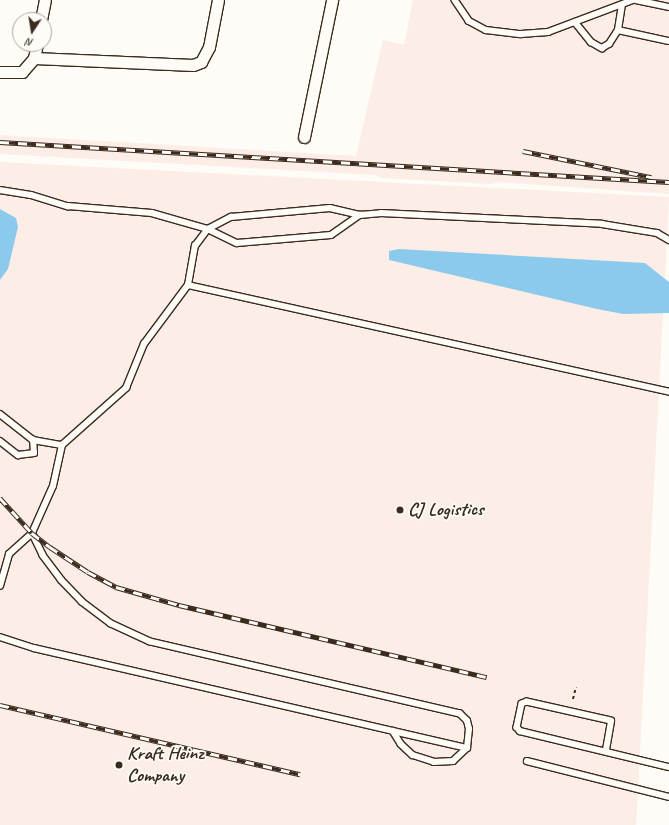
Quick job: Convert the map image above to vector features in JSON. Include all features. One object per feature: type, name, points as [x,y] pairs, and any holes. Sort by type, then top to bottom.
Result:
[{"type":"street","points":[[43,12],[45,0]]},
{"type":"street","points":[[34,58],[193,66],[201,62],[210,47],[218,0]]},
{"type":"street","points":[[304,137],[332,0]]},
{"type":"street","points":[[0,72],[22,72],[34,58],[35,52]]},
{"type":"lane","points":[[455,0],[469,21],[486,30],[521,34],[548,32],[633,0]]},
{"type":"lane","points":[[636,0],[669,7]]},
{"type":"lane","points":[[575,22],[591,42],[602,48],[609,44],[618,30],[622,5]]},
{"type":"lane","points":[[618,30],[669,41]]},
{"type":"lane","points":[[0,190],[31,195],[68,206],[152,213],[208,229],[237,243],[331,235],[360,215]]},
{"type":"lane","points":[[0,586],[9,554],[32,533],[54,486],[62,445],[126,388],[144,344],[188,285],[195,246],[208,229],[230,217],[322,208],[360,215],[381,213],[602,224],[657,233],[669,240]]},
{"type":"lane","points":[[188,285],[669,392]]},
{"type":"lane","points":[[0,414],[33,440],[62,445]]},
{"type":"lane","points":[[0,441],[18,455],[34,453],[33,440]]},
{"type":"lane","points":[[32,533],[43,556],[61,580],[82,602],[111,624],[150,642],[460,714],[470,729],[467,748],[453,761],[434,762],[414,755],[401,744],[392,731]]},
{"type":"lane","points":[[0,637],[34,648],[467,748]]},
{"type":"lane","points":[[606,750],[611,721],[527,702],[522,704],[517,727],[520,731],[606,750],[669,767]]},
{"type":"lane","points":[[528,761],[669,797]]},
{"type":"path","points":[[573,699],[576,687]]},
{"type":"shaded area","points":[[413,0],[669,0],[669,194],[496,182],[491,184],[381,178],[375,175],[0,154],[0,135],[356,156],[383,40],[404,45]]},
{"type":"shaded area","points":[[0,162],[669,197],[636,825],[0,825]]},
{"type":"water","points":[[0,209],[16,218],[18,227],[8,269],[0,280]]},
{"type":"water","points":[[399,249],[645,263],[669,282],[669,313],[623,314],[389,260],[389,251]]},
{"type":"railway","points":[[0,142],[669,182]]},
{"type":"railway","points":[[523,151],[651,177]]},
{"type":"railway","points":[[0,498],[32,533],[50,547],[88,572],[116,587],[179,605],[487,677]]},
{"type":"railway","points":[[0,705],[300,774]]},
{"type":"place","name":"CJ Logistics","points":[[400,510]]},
{"type":"place","name":"Kraft Heinz Company","points":[[119,765]]}]
